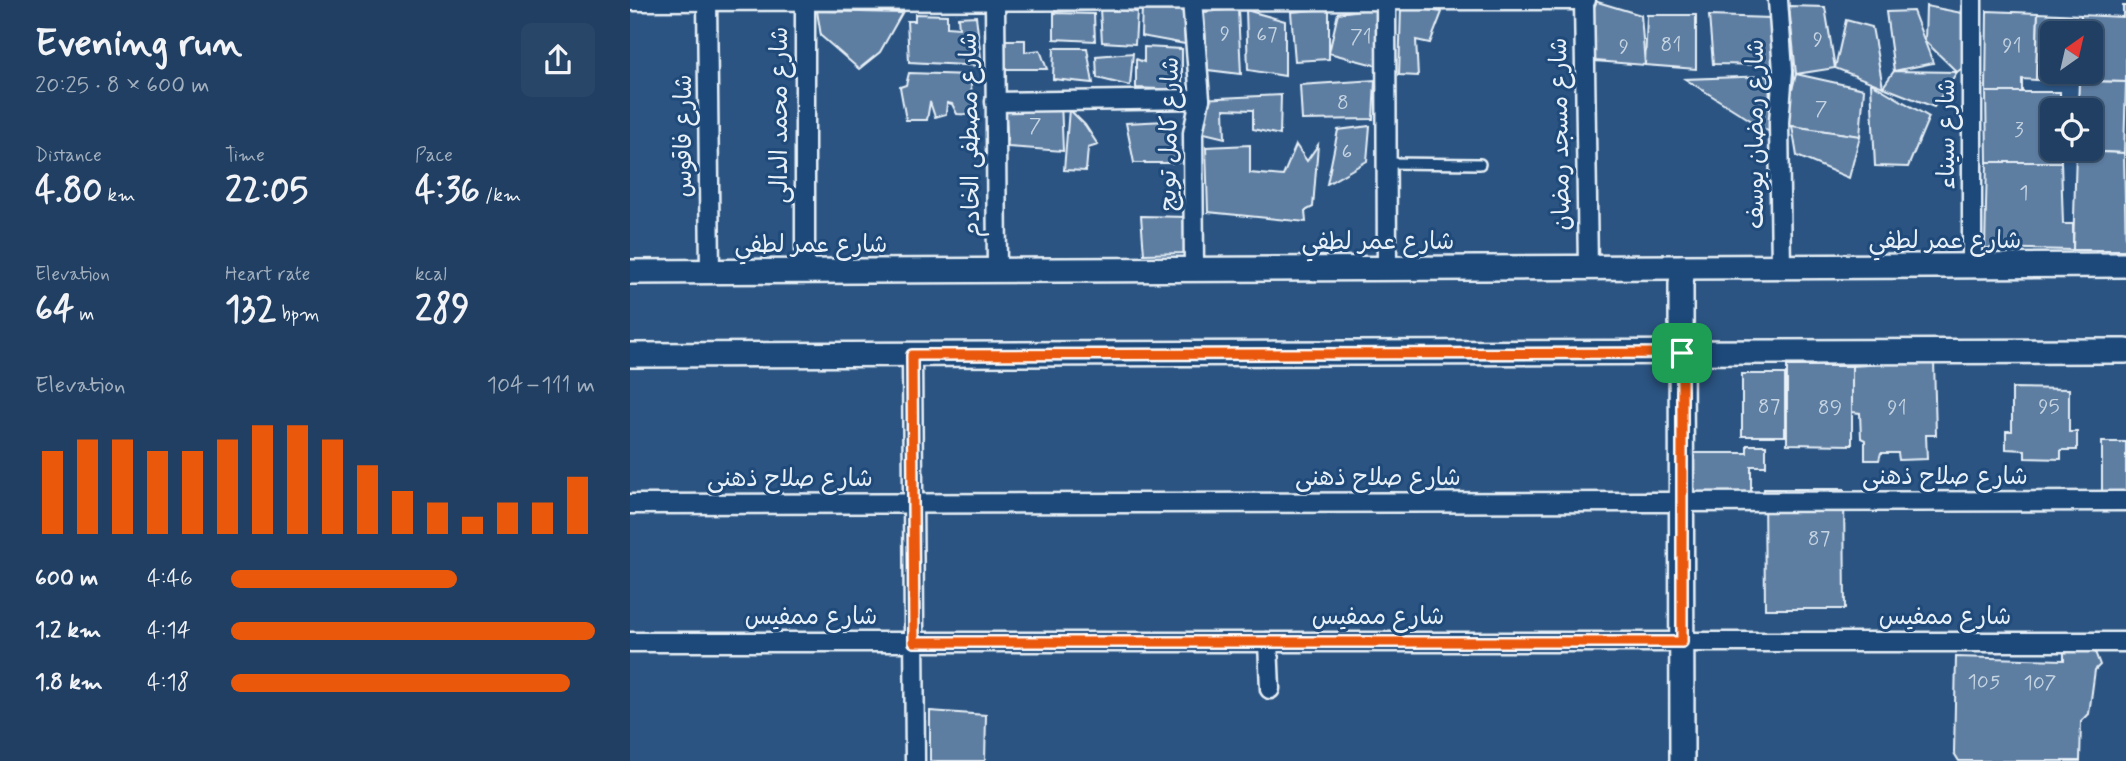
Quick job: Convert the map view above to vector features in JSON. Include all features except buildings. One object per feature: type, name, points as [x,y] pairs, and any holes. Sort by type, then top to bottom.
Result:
[{"type":"street","name":"شارع فاقوس","points":[[707,0],[710,272]]},
{"type":"street","name":"شارع محمد الدالى","points":[[805,0],[805,271]]},
{"type":"street","name":"شارع مصطفى الخادم","points":[[995,0],[997,270]]},
{"type":"street","name":"شارع كامل تويج","points":[[1192,0],[1200,99],[1193,133],[1194,269]]},
{"type":"street","points":[[1386,0],[1387,268]]},
{"type":"street","points":[[630,1],[1585,0]]},
{"type":"street","name":"شارع مسجد رمضان","points":[[1585,0],[1588,267]]},
{"type":"street","name":"شارع رمضان يوسف","points":[[1778,0],[1783,71],[1779,122],[1781,268]]},
{"type":"street","name":"شارع سيناء","points":[[1972,0],[1972,267]]},
{"type":"street","points":[[995,102],[1200,99]]},
{"type":"street","name":"شارع عمر لطفي","points":[[630,272],[2126,265]]},
{"type":"street","points":[[1682,761],[1683,267]]},
{"type":"street","points":[[630,355],[2126,351]]},
{"type":"street","points":[[912,355],[915,761]]},
{"type":"street","name":"شارع صلاح ذهنى","points":[[630,504],[2126,501]]},
{"type":"street","name":"شارع ممفيس","points":[[630,642],[2126,642]]},
{"type":"street","points":[[1268,642],[1270,689]]},
{"type":"lane","points":[[1387,163],[1480,164]]},
{"type":"route","points":[[1682,353],[1682,642],[914,642],[912,355],[1682,353]]}]
